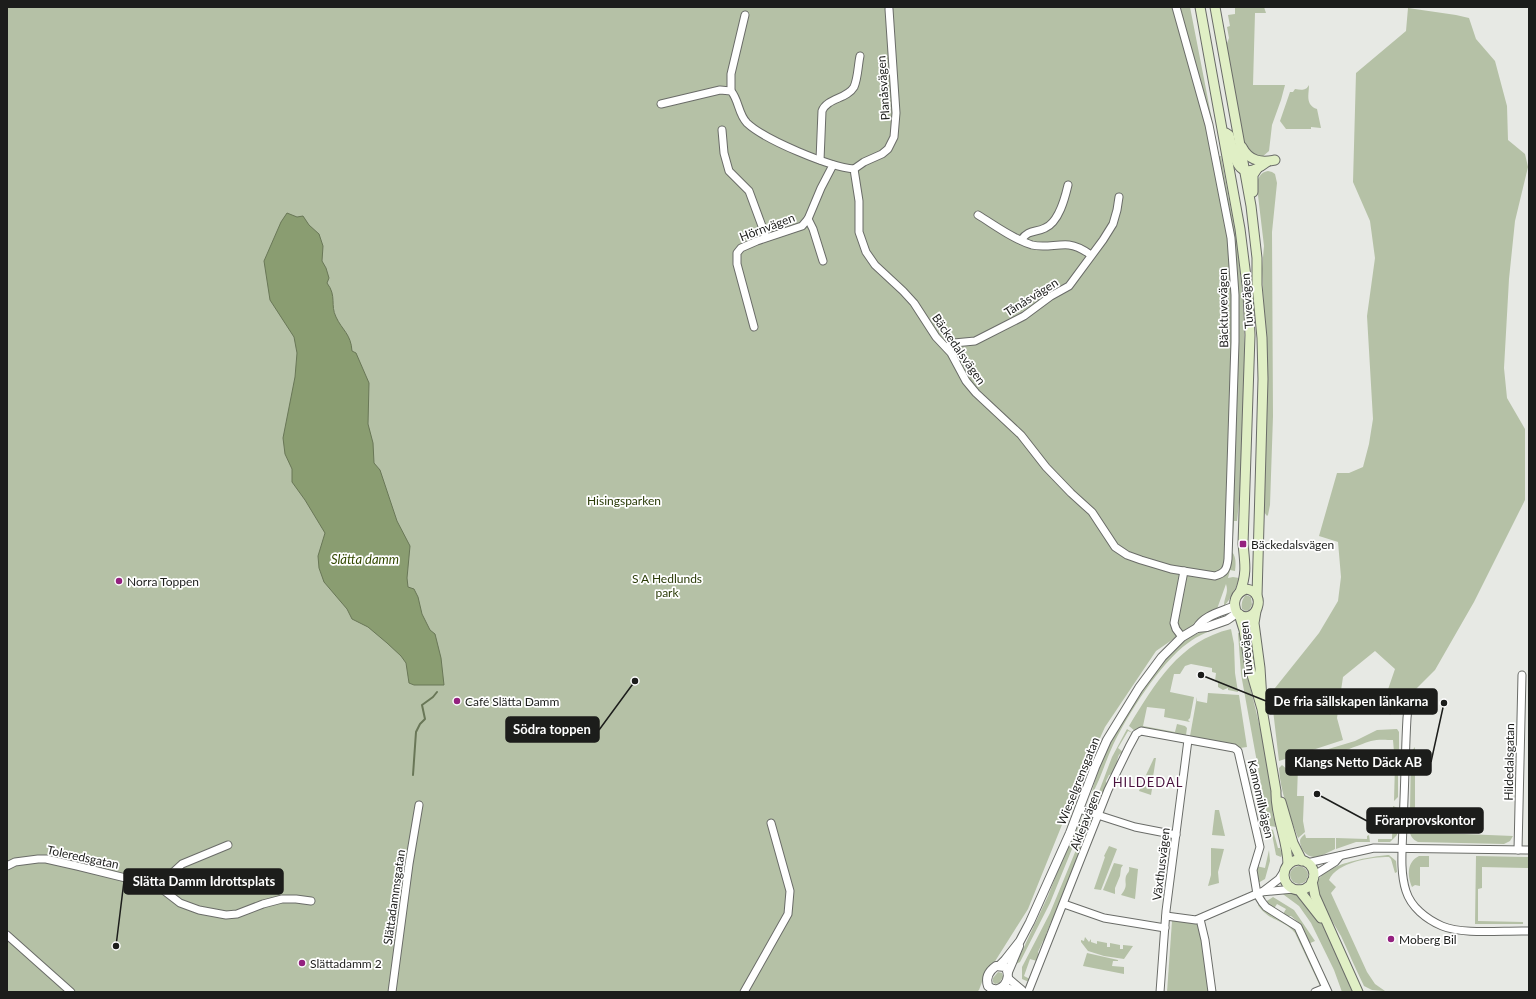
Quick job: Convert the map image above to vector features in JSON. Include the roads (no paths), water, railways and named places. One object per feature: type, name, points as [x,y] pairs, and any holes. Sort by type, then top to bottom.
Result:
[{"type":"main road","name":"Tuvevägen","points":[[1200,7],[1240,229],[1248,293],[1249,342],[1243,544],[1245,576],[1240,592],[1235,599],[1237,611],[1244,630],[1250,668],[1262,709],[1276,791],[1293,843],[1304,862],[1312,868],[1315,896],[1358,992]]},
{"type":"main road","name":"Tuvevägen","points":[[1214,7],[1245,170],[1257,258],[1257,285],[1262,338],[1263,379],[1258,605],[1254,623],[1260,668],[1262,709]]},
{"type":"main road","points":[[1222,129],[1229,135],[1237,164],[1242,169],[1257,169],[1271,161],[1251,158],[1247,155],[1240,142]]},
{"type":"main road","points":[[1257,169],[1253,175],[1252,183],[1259,241],[1257,258]]},
{"type":"main road","points":[[1240,592],[1249,590],[1257,596]]},
{"type":"main road","name":"Tuvevägen","points":[[1237,611],[1245,617],[1256,611]]},
{"type":"main road","name":"Tuvevägen","points":[[1276,791],[1278,820],[1288,851],[1286,882],[1296,889],[1330,930]]},
{"type":"main road","points":[[1286,868],[1295,861],[1304,862]]},
{"type":"main road","points":[[1296,889],[1308,887],[1313,879]]},
{"type":"street","name":"Bäcktuvevägen","points":[[1176,7],[1210,125],[1231,238],[1235,295],[1233,431],[1227,567],[1222,574],[1215,576],[1184,571]]},
{"type":"street","name":"Planåsvägen","points":[[854,168],[888,149],[894,137],[896,113],[889,9]]},
{"type":"street","points":[[730,91],[731,74],[746,15]]},
{"type":"street","points":[[820,160],[822,114],[824,107],[853,88],[860,56]]},
{"type":"street","points":[[661,104],[720,90],[730,91],[736,98],[741,114],[749,124],[771,139],[833,165],[854,168]]},
{"type":"street","points":[[722,130],[724,152],[728,171],[749,191],[766,238]]},
{"type":"street","name":"Hörnvägen","points":[[754,327],[740,278],[736,257],[738,250],[766,238],[802,226],[808,220],[821,188],[833,165]]},
{"type":"street","name":"Bäckedalsvägen","points":[[854,168],[859,201],[859,232],[866,252],[875,265],[914,303],[936,337],[946,347],[966,381],[976,393],[1021,435],[1046,467],[1092,512],[1115,547],[1127,555],[1141,560],[1184,571]]},
{"type":"street","points":[[1021,240],[1025,234],[1043,229],[1051,224],[1058,215],[1068,185]]},
{"type":"street","name":"Tånåsvägen","points":[[946,347],[954,343],[975,341],[1024,316],[1050,297],[1069,286],[1113,224],[1119,197]]},
{"type":"street","points":[[978,215],[1021,240],[1033,245],[1069,245],[1091,255]]},
{"type":"street","name":"Hörnvägen","points":[[808,220],[813,229],[823,261]]},
{"type":"street","points":[[1182,637],[1176,629],[1174,623],[1184,571]]},
{"type":"street","name":"Wieselgrensgatan","points":[[983,992],[987,984],[989,972],[1005,960],[1020,941],[1030,922],[1067,839],[1107,740],[1139,688],[1162,657],[1182,637],[1197,628],[1200,622],[1208,618],[1237,611]]},
{"type":"street","name":"Hildedalsgatan","points":[[1518,850],[1522,675]]},
{"type":"street","points":[[1409,700],[1402,849],[1403,876],[1406,892],[1415,907],[1425,918],[1443,926],[1462,930],[1529,931]]},
{"type":"street","name":"Aklejavägen","points":[[1028,992],[1036,968],[1064,904],[1109,787],[1129,747],[1139,732],[1234,748],[1238,750]]},
{"type":"street","name":"Växthusvägen","points":[[1160,992],[1166,916],[1188,740]]},
{"type":"street","name":"Kamomillvägen","points":[[1238,750],[1260,847],[1253,870],[1262,902],[1270,910],[1298,927],[1327,990]]},
{"type":"street","name":"Slättadammsgatan","points":[[392,992],[409,864],[419,805]]},
{"type":"street","points":[[1079,809],[1136,827],[1176,835]]},
{"type":"street","points":[[744,992],[788,914],[790,891],[771,823]]},
{"type":"street","points":[[158,886],[182,864],[228,846]]},
{"type":"street","points":[[1304,862],[1374,848],[1529,850]]},
{"type":"street","points":[[1313,879],[1335,862],[1340,856]]},
{"type":"street","name":"Toleredsgatan","points":[[7,866],[15,862],[46,859],[92,869],[158,886],[180,903],[200,910],[226,915],[237,914],[263,904],[282,899],[311,901]]},
{"type":"street","points":[[1166,916],[1196,920],[1259,893],[1279,879],[1286,868]]},
{"type":"street","points":[[1259,893],[1296,889]]},
{"type":"street","points":[[1064,904],[1104,918],[1165,928]]},
{"type":"street","points":[[1200,918],[1205,940],[1212,992]]},
{"type":"street","points":[[7,935],[71,992]]},
{"type":"street","name":"Wieselgrensgatan","points":[[998,990],[1008,975],[1020,941]]},
{"type":"street","points":[[999,966],[1005,967],[1012,983],[1024,992]]},
{"type":"street","points":[[987,984],[990,988],[998,990],[1024,992]]},
{"type":"street","points":[[1315,992],[1327,990]]},
{"type":"water","name":"Slätta damm","points":[[287,213],[297,217],[303,216],[309,225],[319,234],[323,246],[322,261],[329,278],[327,283],[333,296],[334,313],[350,340],[352,351],[356,353],[369,383],[368,424],[373,443],[374,463],[380,470],[397,521],[410,546],[407,578],[408,587],[414,589],[418,597],[422,614],[430,630],[435,634],[441,658],[444,685],[414,685],[409,683],[406,663],[401,656],[368,627],[352,619],[347,609],[324,582],[319,568],[318,556],[325,533],[292,482],[292,469],[285,454],[283,438],[295,377],[297,353],[294,337],[270,300],[264,261],[281,222]]},
{"type":"waterway","points":[[413,775],[416,732],[420,724],[425,719],[422,705],[437,692]]},
{"type":"place","name":"Bäckedalsvägen","points":[[1243,544]]},
{"type":"place","name":"Norra Toppen","points":[[119,581]]},
{"type":"place","name":"De fria sällskapen länkarna","points":[[1201,675]]},
{"type":"place","name":"Södra toppen","points":[[635,681]]},
{"type":"place","name":"Café Slätta Damm","points":[[457,701]]},
{"type":"place","name":"Klangs Netto Däck AB","points":[[1444,703]]},
{"type":"place","name":"Förarprovskontor","points":[[1317,794]]},
{"type":"place","name":"Moberg Bil","points":[[1391,939]]},
{"type":"place","name":"Slätta Damm Idrottsplats","points":[[116,946]]},
{"type":"place","name":"Slättadamm 2","points":[[302,963]]},
{"type":"district","name":"HILDEDAL","points":[[1148,782]]},
{"type":"park label","name":"Hisingsparken","points":[[624,500]]},
{"type":"park label","name":"S A Hedlunds park","points":[[667,585]]}]
